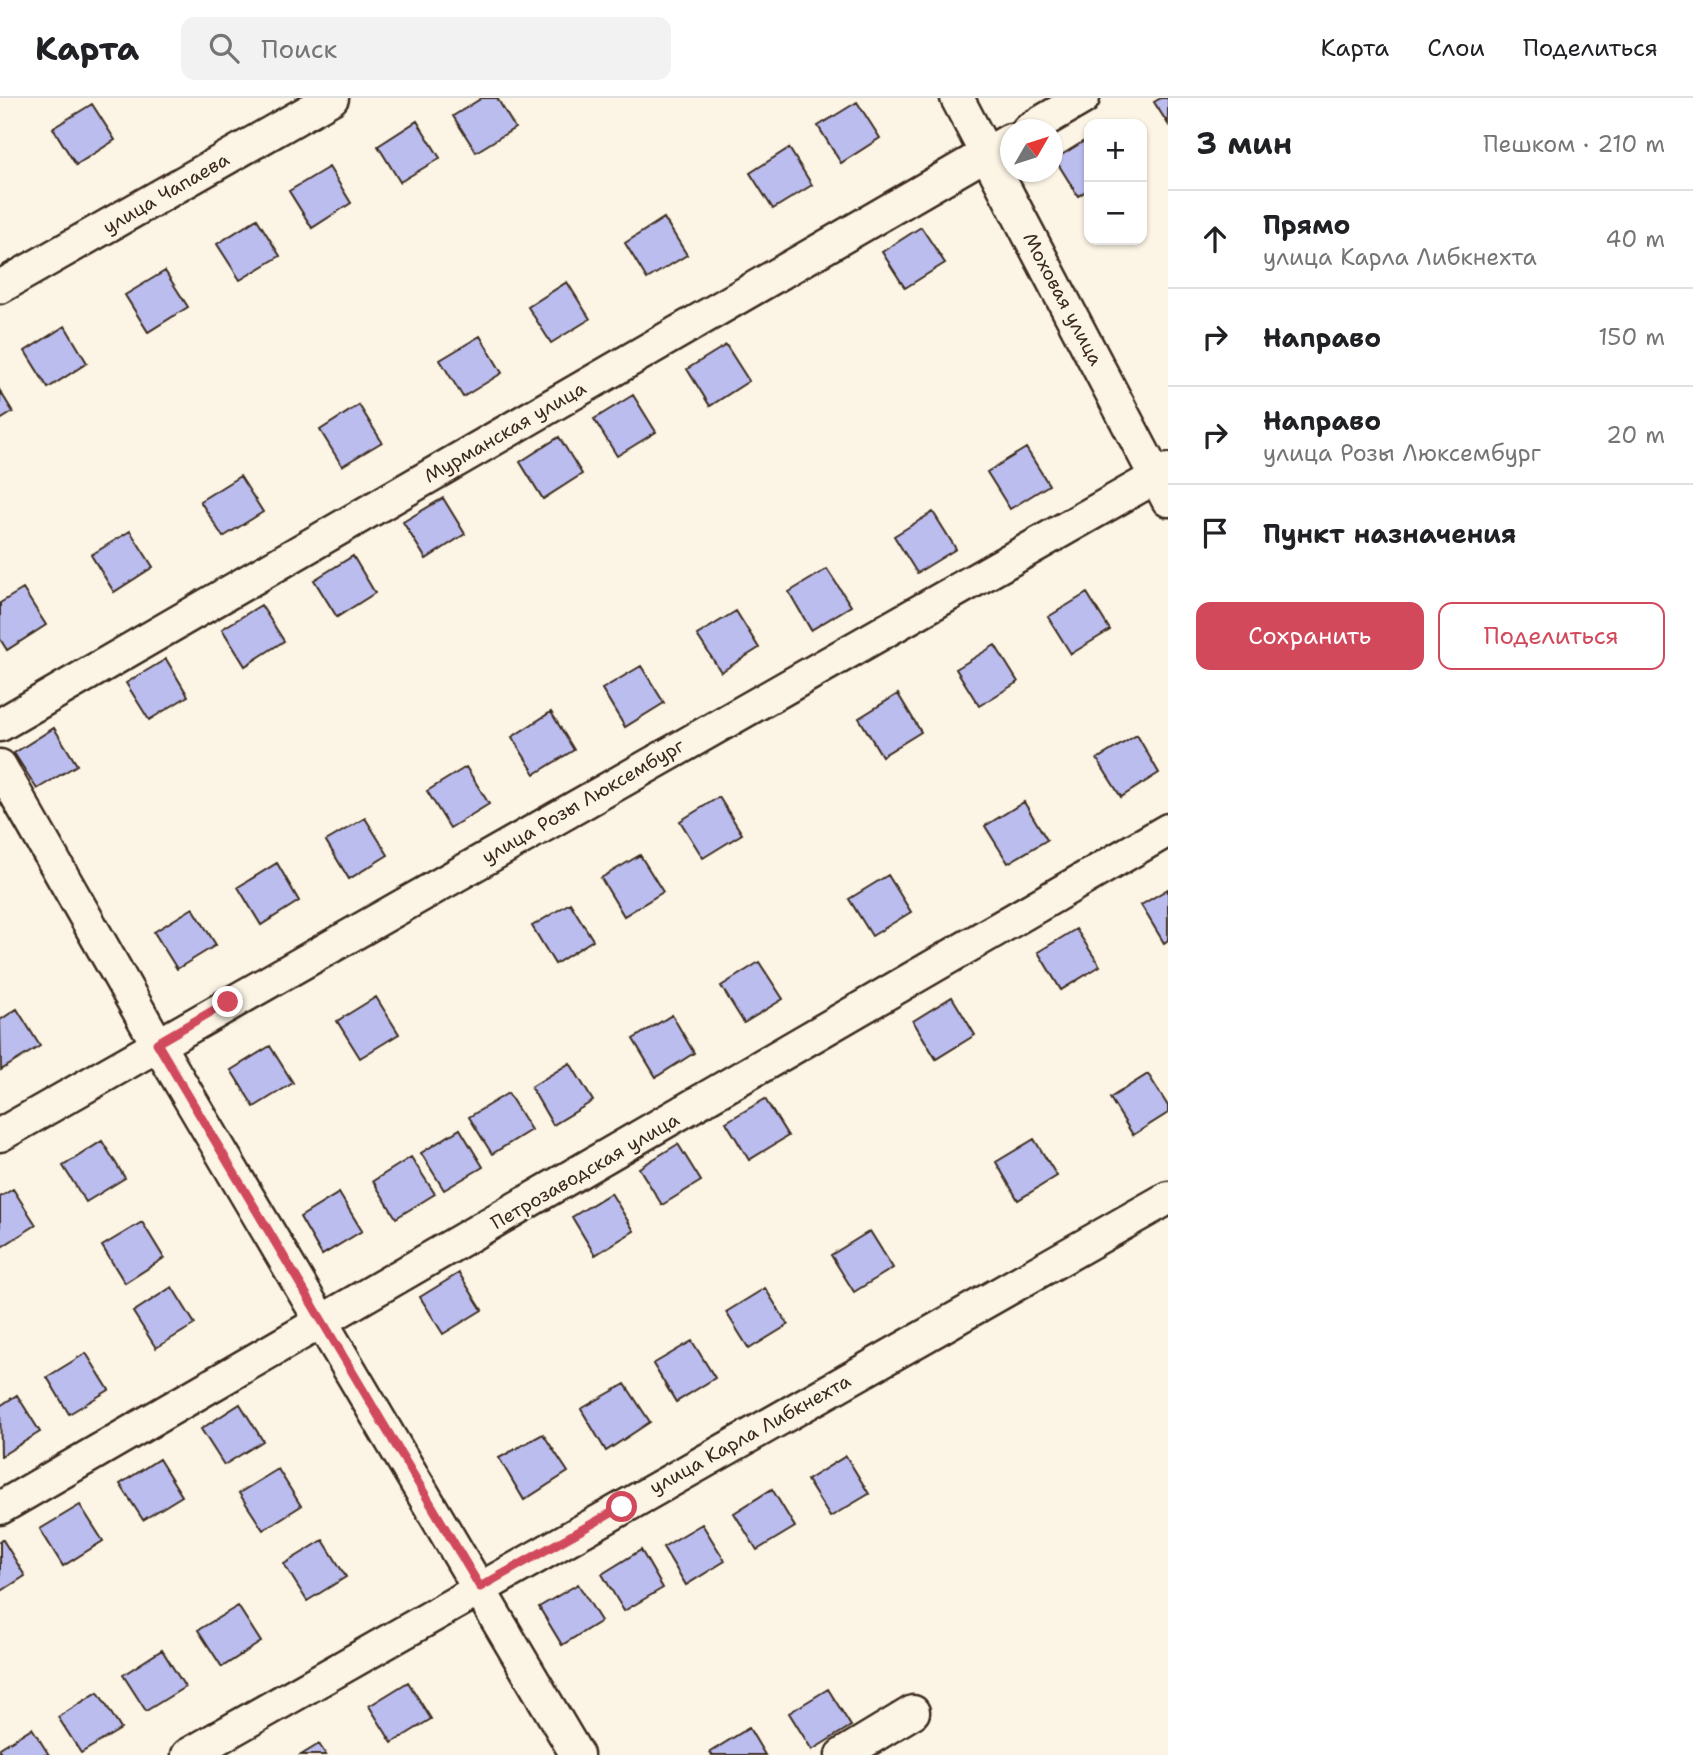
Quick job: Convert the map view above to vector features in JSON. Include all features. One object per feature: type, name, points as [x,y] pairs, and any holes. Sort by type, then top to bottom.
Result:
[{"type":"street","name":"улица Чапаева","points":[[0,287],[332,98]]},
{"type":"street","name":"Моховая улица","points":[[957,98],[998,147],[1164,482]]},
{"type":"street","points":[[1047,119],[1083,98]]},
{"type":"street","name":"Мурманская улица","points":[[0,724],[998,147]]},
{"type":"street","name":"улица Розы Люксембург","points":[[0,1135],[157,1043],[1164,482]]},
{"type":"street","points":[[0,766],[157,1043],[577,1755]]},
{"type":"street","name":"Петрозаводская улица","points":[[0,1508],[323,1323],[1168,830]]},
{"type":"street","name":"улица Карла Либкнехта","points":[[188,1755],[1168,1199]]},
{"type":"street","points":[[842,1755],[913,1712]]},
{"type":"building","points":[[482,98],[497,98],[515,128],[476,152],[453,116]]},
{"type":"building","points":[[1168,98],[1168,124],[1154,102]]},
{"type":"building","points":[[857,102],[880,138],[841,163],[818,126]]},
{"type":"building","points":[[92,104],[115,140],[76,165],[53,128]]},
{"type":"building","points":[[417,121],[440,158],[400,182],[378,146]]},
{"type":"building","points":[[1084,141],[1084,192],[1078,196],[1063,172],[1063,154]]},
{"type":"building","points":[[789,148],[812,185],[773,209],[750,173]]},
{"type":"building","points":[[329,167],[351,203],[312,228],[289,191]]},
{"type":"building","points":[[664,218],[687,255],[647,279],[625,243]]},
{"type":"building","points":[[257,219],[280,256],[240,280],[217,244]]},
{"type":"building","points":[[921,227],[945,263],[905,288],[882,252]]},
{"type":"building","points":[[165,271],[188,307],[148,332],[125,295]]},
{"type":"building","points":[[567,282],[590,319],[551,343],[528,307]]},
{"type":"building","points":[[65,326],[87,363],[48,388],[25,351]]},
{"type":"building","points":[[480,336],[502,373],[463,397],[440,360]]},
{"type":"building","points":[[726,345],[749,381],[710,406],[687,369]]},
{"type":"building","points":[[0,391],[13,412],[0,420]]},
{"type":"building","points":[[633,395],[656,432],[617,456],[594,419]]},
{"type":"building","points":[[359,405],[382,442],[342,466],[320,430]]},
{"type":"building","points":[[559,437],[582,474],[543,499],[520,462]]},
{"type":"building","points":[[1026,448],[1049,485],[1010,509],[987,472]]},
{"type":"building","points":[[240,476],[263,512],[223,537],[200,501]]},
{"type":"building","points":[[443,498],[465,534],[426,559],[403,522]]},
{"type":"building","points":[[933,512],[956,549],[917,573],[894,536]]},
{"type":"building","points":[[130,531],[153,567],[114,592],[91,555]]},
{"type":"building","points":[[353,556],[375,593],[337,617],[314,580]]},
{"type":"building","points":[[827,569],[851,606],[811,630],[789,592]]},
{"type":"building","points":[[23,589],[46,625],[7,650],[0,639],[0,603]]},
{"type":"building","points":[[1087,593],[1110,630],[1071,654],[1048,617]]},
{"type":"building","points":[[261,605],[284,641],[245,666],[222,629]]},
{"type":"building","points":[[736,611],[759,648],[721,672],[697,635]]},
{"type":"building","points":[[995,645],[1018,682],[979,706],[956,669]]},
{"type":"building","points":[[166,659],[188,696],[149,720],[126,683]]},
{"type":"building","points":[[641,666],[664,703],[625,727],[602,689]]},
{"type":"building","points":[[898,694],[921,732],[882,756],[859,718]]},
{"type":"building","points":[[551,712],[574,750],[535,774],[512,737]]},
{"type":"building","points":[[54,728],[77,765],[37,789],[14,753]]},
{"type":"building","points":[[1137,735],[1159,773],[1121,797],[1097,759]]},
{"type":"building","points":[[466,767],[489,804],[450,828],[427,791]]},
{"type":"building","points":[[719,797],[742,834],[703,858],[680,821]]},
{"type":"building","points":[[1024,802],[1047,840],[1008,863],[985,826]]},
{"type":"building","points":[[365,818],[388,855],[349,879],[326,841]]},
{"type":"building","points":[[640,855],[663,892],[624,916],[601,878]]},
{"type":"building","points":[[277,863],[299,901],[261,925],[238,887]]},
{"type":"building","points":[[888,875],[911,912],[872,936],[849,899]]},
{"type":"building","points":[[1168,889],[1168,940],[1164,943],[1141,905]]},
{"type":"building","points":[[570,903],[593,940],[555,964],[532,926]]},
{"type":"building","points":[[193,908],[216,945],[177,969],[154,932]]},
{"type":"building","points":[[1076,929],[1100,966],[1061,990],[1038,952]]},
{"type":"building","points":[[759,962],[783,999],[744,1023],[721,986]]},
{"type":"building","points":[[376,997],[399,1034],[360,1058],[337,1021]]},
{"type":"building","points":[[952,997],[975,1035],[936,1059],[913,1021]]},
{"type":"building","points":[[17,1009],[40,1046],[1,1070],[0,1020]]},
{"type":"building","points":[[672,1015],[694,1053],[656,1077],[633,1039]]},
{"type":"building","points":[[270,1046],[293,1083],[254,1107],[231,1070]]},
{"type":"building","points":[[570,1063],[593,1101],[553,1125],[531,1087]]},
{"type":"building","points":[[1148,1074],[1168,1106],[1168,1113],[1133,1135],[1110,1098]]},
{"type":"building","points":[[508,1093],[531,1130],[492,1154],[469,1117]]},
{"type":"building","points":[[765,1099],[788,1136],[749,1160],[726,1122]]},
{"type":"building","points":[[460,1129],[483,1167],[444,1190],[421,1153]]},
{"type":"building","points":[[1034,1139],[1057,1176],[1018,1200],[996,1162]]},
{"type":"building","points":[[102,1141],[125,1178],[86,1202],[63,1166]]},
{"type":"building","points":[[678,1144],[701,1181],[662,1205],[639,1168]]},
{"type":"building","points":[[411,1157],[435,1194],[396,1218],[373,1181]]},
{"type":"building","points":[[13,1189],[36,1225],[0,1248],[0,1197]]},
{"type":"building","points":[[339,1193],[362,1231],[322,1255],[300,1217]]},
{"type":"building","points":[[611,1193],[634,1231],[595,1255],[572,1217]]},
{"type":"building","points":[[142,1222],[164,1258],[125,1283],[102,1246]]},
{"type":"building","points":[[870,1231],[893,1268],[854,1292],[831,1255]]},
{"type":"building","points":[[459,1273],[482,1310],[443,1334],[420,1297]]},
{"type":"building","points":[[172,1287],[195,1324],[156,1348],[133,1312]]},
{"type":"building","points":[[765,1288],[788,1325],[749,1349],[726,1312]]},
{"type":"building","points":[[692,1341],[715,1378],[676,1402],[653,1364]]},
{"type":"building","points":[[86,1353],[109,1390],[69,1414],[47,1377]]},
{"type":"building","points":[[625,1384],[650,1422],[606,1451],[581,1409]]},
{"type":"building","points":[[17,1395],[40,1432],[1,1456],[0,1406]]},
{"type":"building","points":[[240,1404],[263,1441],[224,1465],[201,1429]]},
{"type":"building","points":[[543,1434],[568,1472],[524,1500],[499,1458]]},
{"type":"building","points":[[846,1456],[869,1494],[830,1517],[807,1480]]},
{"type":"building","points":[[159,1459],[182,1496],[143,1520],[120,1484]]},
{"type":"building","points":[[278,1469],[301,1506],[263,1530],[239,1493]]},
{"type":"building","points":[[772,1489],[795,1527],[757,1550],[734,1513]]},
{"type":"building","points":[[80,1505],[103,1541],[63,1566],[40,1529]]},
{"type":"building","points":[[702,1524],[725,1561],[686,1585],[663,1547]]},
{"type":"building","points":[[3,1540],[25,1576],[0,1592],[0,1541]]},
{"type":"building","points":[[323,1540],[346,1577],[307,1601],[284,1564]]},
{"type":"building","points":[[641,1550],[663,1588],[624,1611],[602,1574]]},
{"type":"building","points":[[578,1584],[601,1621],[562,1645],[539,1607]]},
{"type":"building","points":[[238,1606],[261,1642],[222,1667],[198,1630]]},
{"type":"building","points":[[162,1650],[185,1687],[146,1711],[123,1675]]},
{"type":"building","points":[[408,1682],[431,1719],[392,1743],[369,1706]]},
{"type":"building","points":[[828,1689],[851,1726],[812,1750],[789,1713]]},
{"type":"building","points":[[98,1692],[121,1729],[81,1753],[58,1717]]},
{"type":"building","points":[[32,1728],[49,1755],[0,1755],[0,1748]]},
{"type":"building","points":[[749,1728],[765,1755],[712,1755],[710,1752]]},
{"type":"building","points":[[319,1744],[326,1755],[301,1755]]},
{"type":"route","points":[[228,1002],[157,1043],[480,1587],[622,1507]]}]
